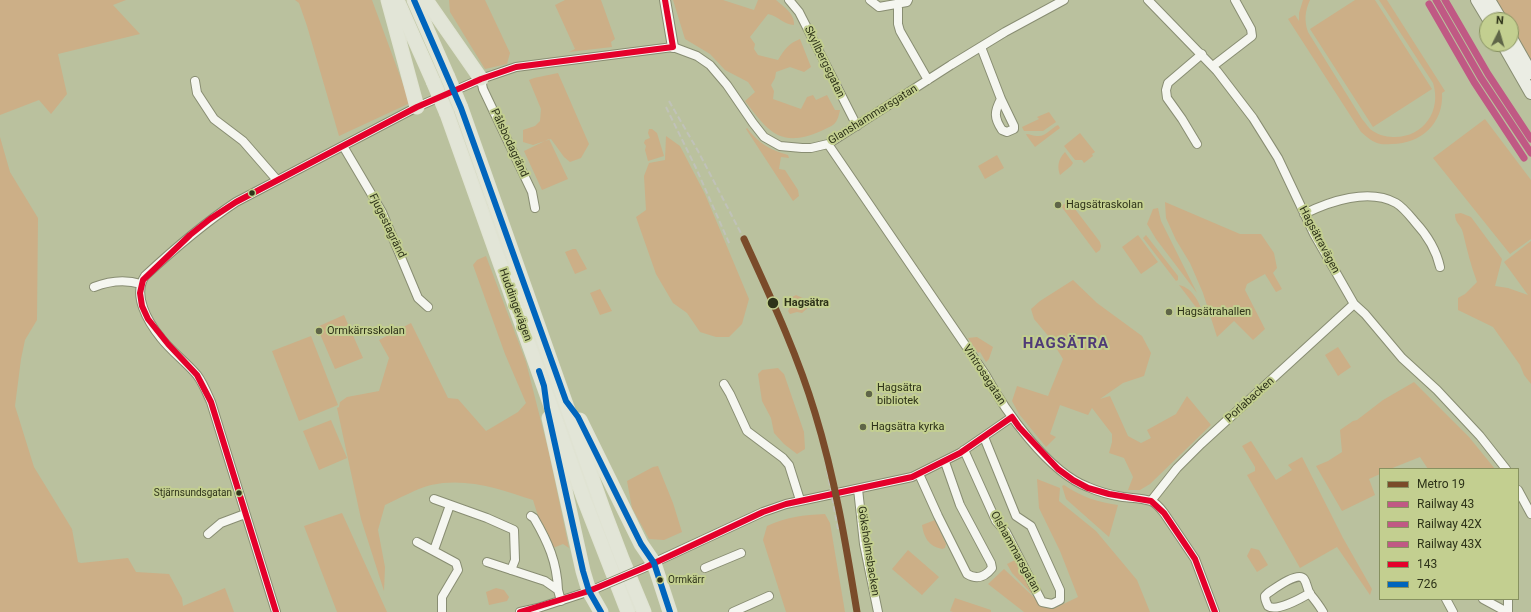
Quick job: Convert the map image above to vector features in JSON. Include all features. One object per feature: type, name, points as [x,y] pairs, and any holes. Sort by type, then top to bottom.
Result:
[{"type":"main road","points":[[388,0],[417,107]]},
{"type":"main road","name":"Huddingevägen","points":[[397,0],[446,114],[584,499],[628,612]]},
{"type":"main road","name":"Huddingevägen","points":[[414,0],[461,108],[622,559],[644,612]]},
{"type":"main road","points":[[426,0],[481,79]]},
{"type":"main road","points":[[1477,0],[1484,12]]},
{"type":"main road","points":[[1489,0],[1496,12]]},
{"type":"main road","points":[[1508,52],[1531,93]]},
{"type":"main road","points":[[1519,52],[1531,72]]},
{"type":"main road","points":[[544,386],[548,416],[583,571],[593,590],[601,612]]},
{"type":"main road","points":[[566,401],[578,417],[641,544],[670,612]]},
{"type":"street","points":[[665,0],[673,47]]},
{"type":"street","name":"Skyllbergsgatan","points":[[789,0],[799,12],[857,126]]},
{"type":"street","points":[[870,0],[879,7],[907,2],[908,0]]},
{"type":"street","name":"Glanshammarsgatan","points":[[141,284],[150,272],[190,235],[210,219],[236,202],[417,107],[481,79],[516,68],[673,47],[697,56],[710,65],[727,85],[764,137],[780,146],[802,148],[828,144],[981,47],[1064,0]]},
{"type":"street","name":"Hagsätravägen","points":[[1148,0],[1171,25],[1202,54],[1244,104],[1278,158],[1321,247],[1354,304],[1402,358],[1436,390],[1480,436],[1505,468]]},
{"type":"street","points":[[1212,66],[1252,36],[1251,29],[1235,0]]},
{"type":"street","points":[[898,4],[898,24],[900,31],[928,80]]},
{"type":"street","points":[[981,47],[1001,99]]},
{"type":"street","points":[[1197,144],[1167,98],[1166,90],[1168,83],[1202,54]]},
{"type":"street","name":"Pålsbodagränd","points":[[481,79],[483,89],[532,192],[535,208]]},
{"type":"street","points":[[195,81],[197,93],[214,119],[244,141],[277,180]]},
{"type":"street","name":"Vintrosagatan","points":[[828,144],[985,374],[1019,427],[1058,469],[1080,484],[1109,494],[1151,501]]},
{"type":"street","name":"Fjugestagränd","points":[[343,146],[382,212],[418,298],[428,307]]},
{"type":"street","points":[[1304,214],[1340,200],[1358,197],[1385,198],[1397,203],[1426,234],[1436,253],[1440,267]]},
{"type":"street","points":[[94,287],[110,282],[129,282],[141,284],[140,288],[142,301],[152,324],[160,337],[196,375],[205,388],[211,402],[276,612]]},
{"type":"street","name":"Porlabacken","points":[[1151,501],[1177,468],[1201,444],[1354,304]]},
{"type":"street","points":[[724,384],[747,431],[783,458],[789,465],[800,500]]},
{"type":"street","points":[[520,612],[593,590],[763,512],[800,500],[912,477],[945,462],[1012,418]]},
{"type":"street","name":"Olshammarsgatan","points":[[964,450],[996,521],[1006,532],[1042,602],[1052,604],[1060,600],[1060,590],[1031,526],[1016,516],[984,437]]},
{"type":"street","points":[[919,474],[967,574],[973,577],[982,576],[989,572],[992,568],[991,563],[960,505],[945,462]]},
{"type":"street","name":"Göksholmsbacken","points":[[858,489],[864,544],[878,612]]},
{"type":"street","points":[[1519,492],[1531,514]]},
{"type":"street","points":[[434,499],[487,518],[514,530],[515,560],[511,570]]},
{"type":"street","points":[[1151,501],[1164,513],[1195,559],[1215,612]]},
{"type":"street","points":[[434,550],[450,505]]},
{"type":"street","points":[[208,534],[221,523],[245,514]]},
{"type":"street","points":[[531,516],[534,518],[547,539],[551,549],[561,600]]},
{"type":"street","points":[[417,542],[434,550],[456,563],[458,566],[458,570],[442,597],[442,612]]},
{"type":"street","points":[[705,568],[741,553]]},
{"type":"street","points":[[486,562],[545,581],[558,590]]},
{"type":"street","points":[[1310,593],[1284,609],[1277,611],[1270,609],[1265,601],[1265,596],[1268,593],[1296,576],[1302,577],[1304,578],[1310,593],[1314,596],[1323,612]]},
{"type":"street","points":[[733,612],[769,596]]},
{"type":"street","points":[[1447,600],[1453,612]]},
{"type":"street","points":[[1485,600],[1507,612],[1508,600]]},
{"type":"shaded area","points":[[0,0],[126,0],[113,5],[140,34],[58,54],[67,94],[51,114],[39,100],[0,115]]},
{"type":"shaded area","points":[[295,0],[372,0],[410,103],[339,136],[307,26],[299,3]]},
{"type":"shaded area","points":[[449,0],[485,0],[510,53],[507,64],[485,69],[450,12]]},
{"type":"shaded area","points":[[565,0],[601,0],[615,39],[611,42],[612,47],[569,52],[575,49],[555,5]]},
{"type":"shaded area","points":[[673,0],[723,0],[754,10],[758,0],[776,0],[791,14],[794,25],[787,24],[768,14],[750,37],[755,44],[754,49],[758,55],[778,60],[787,47],[800,39],[811,67],[804,72],[790,67],[776,72],[775,78],[771,85],[774,91],[773,99],[801,109],[807,97],[813,95],[816,100],[827,95],[835,110],[840,110],[836,122],[832,126],[807,136],[795,138],[776,134],[761,121],[745,101],[755,92],[748,82],[725,70],[710,54],[685,39]]},
{"type":"shaded area","points":[[1303,0],[1310,0],[1306,16],[1308,32],[1362,119],[1370,129],[1378,134],[1393,137],[1413,133],[1428,121],[1435,103],[1435,93],[1433,83],[1379,0],[1387,0],[1445,91],[1442,93],[1442,104],[1439,114],[1429,130],[1421,136],[1403,143],[1386,144],[1375,142],[1361,132],[1288,19],[1295,15],[1299,21],[1299,13]]},
{"type":"shaded area","points":[[1355,0],[1375,0],[1432,89],[1373,127],[1310,29]]},
{"type":"shaded area","points":[[1496,0],[1531,0],[1531,60],[1519,40],[1519,12],[1503,12]]},
{"type":"shaded area","points":[[558,73],[589,144],[581,158],[570,162],[564,157],[551,139],[533,145],[523,142],[523,130],[535,126],[540,121],[541,109],[529,80]]},
{"type":"shaded area","points":[[1049,112],[1056,122],[1043,131],[1024,131],[1022,127],[1039,119],[1037,117]]},
{"type":"shaded area","points":[[1485,119],[1531,180],[1531,239],[1510,254],[1433,158]]},
{"type":"shaded area","points":[[1058,125],[1060,128],[1035,147],[1026,134],[1040,136],[1046,134]]},
{"type":"shaded area","points":[[747,128],[765,145],[788,155],[789,158],[781,157],[779,169],[785,170],[798,190],[799,196],[793,201],[746,129]]},
{"type":"shaded area","points":[[649,129],[652,129],[657,133],[664,156],[648,161],[645,150],[646,146],[644,143],[645,140],[650,138],[648,133]]},
{"type":"shaded area","points":[[1080,133],[1095,152],[1092,154],[1093,156],[1084,163],[1082,160],[1075,160],[1064,146]]},
{"type":"shaded area","points":[[666,136],[680,146],[705,194],[749,299],[742,324],[729,337],[716,337],[700,332],[687,313],[673,303],[656,274],[636,217],[646,210],[644,176],[649,163],[665,160]]},
{"type":"shaded area","points":[[0,137],[10,172],[38,218],[37,320],[25,340],[15,406],[34,467],[72,529],[78,562],[81,563],[128,558],[136,572],[169,574],[182,598],[183,606],[225,588],[234,612],[0,612]]},
{"type":"shaded area","points":[[549,139],[568,179],[542,190],[524,151]]},
{"type":"shaded area","points":[[1065,152],[1073,163],[1060,175],[1059,163]]},
{"type":"shaded area","points":[[997,155],[1004,168],[985,179],[978,166]]},
{"type":"shaded area","points":[[1069,201],[1100,242],[1100,250],[1096,253],[1061,206]]},
{"type":"shaded area","points":[[1165,202],[1240,234],[1261,234],[1274,253],[1277,268],[1273,273],[1282,289],[1276,292],[1265,274],[1247,284],[1245,290],[1265,329],[1253,340],[1234,321],[1217,337],[1203,293],[1190,263],[1176,240],[1166,218]]},
{"type":"shaded area","points":[[1158,208],[1161,221],[1197,293],[1156,239],[1147,224],[1153,209]]},
{"type":"shaded area","points":[[1461,213],[1471,217],[1502,259],[1495,286],[1508,288],[1528,295],[1504,262],[1531,241],[1531,384],[1524,375],[1520,365],[1493,327],[1458,310],[1458,298],[1465,294],[1477,282],[1462,230],[1455,217],[1455,214]]},
{"type":"shaded area","points":[[1138,235],[1158,262],[1141,274],[1122,247]]},
{"type":"shaded area","points":[[1146,235],[1178,276],[1178,280],[1176,281],[1143,238]]},
{"type":"shaded area","points":[[576,249],[587,269],[575,274],[565,252]]},
{"type":"shaded area","points":[[486,256],[526,362],[549,453],[569,548],[563,544],[553,548],[538,516],[533,500],[495,488],[470,483],[457,482],[426,486],[385,505],[378,530],[385,567],[384,591],[361,519],[337,408],[339,407],[340,402],[347,397],[379,391],[389,358],[379,340],[411,323],[448,398],[458,399],[486,431],[518,412],[526,403],[505,354],[473,265],[477,260]]},
{"type":"shaded area","points":[[1073,280],[1097,303],[1142,336],[1151,353],[1144,376],[1123,383],[1100,399],[1110,396],[1128,436],[1141,443],[1151,438],[1147,430],[1176,414],[1187,396],[1211,425],[1150,484],[1140,490],[1128,490],[1133,477],[1124,458],[1109,453],[1112,442],[1112,434],[1092,408],[1088,415],[1060,405],[1050,434],[1056,437],[1046,447],[1019,414],[1012,401],[1017,386],[1048,396],[1063,359],[1050,338],[1034,319],[1031,309],[1040,301]]},
{"type":"shaded area","points":[[1179,285],[1189,290],[1193,294],[1199,303],[1205,319],[1197,311],[1198,310]]},
{"type":"shaded area","points":[[600,289],[612,311],[600,315],[590,293]]},
{"type":"shaded area","points":[[796,295],[807,300],[810,299],[812,304],[802,313],[797,312],[790,314],[788,311],[791,306],[788,299]]},
{"type":"shaded area","points":[[344,315],[363,358],[335,369],[317,327]]},
{"type":"shaded area","points":[[311,336],[338,405],[299,421],[272,351]]},
{"type":"shaded area","points":[[977,337],[993,347],[989,359],[986,362],[968,338]]},
{"type":"shaded area","points":[[1338,347],[1351,367],[1338,376],[1325,355]]},
{"type":"shaded area","points":[[778,368],[784,374],[804,432],[805,449],[797,454],[784,444],[774,433],[771,418],[762,401],[758,374],[762,370]]},
{"type":"shaded area","points":[[1414,382],[1469,437],[1494,468],[1427,468],[1420,457],[1392,468],[1379,468],[1379,474],[1369,479],[1375,495],[1342,511],[1316,466],[1328,461],[1342,452],[1340,430],[1357,420],[1383,400]]},
{"type":"shaded area","points":[[331,420],[347,458],[319,470],[303,431]]},
{"type":"shaded area","points":[[1251,441],[1276,480],[1292,470],[1288,465],[1302,457],[1343,538],[1372,589],[1370,595],[1337,547],[1300,568],[1247,475],[1255,471],[1255,467],[1242,446]]},
{"type":"shaded area","points":[[658,466],[673,503],[682,532],[664,540],[649,539],[632,508],[627,481],[653,467]]},
{"type":"shaded area","points":[[1037,479],[1060,488],[1059,501],[1096,531],[1137,580],[1150,612],[1024,612],[988,584],[1004,569],[1039,602],[1053,609],[1078,597],[1060,551],[1039,508]]},
{"type":"shaded area","points":[[1064,485],[1077,493],[1090,498],[1118,505],[1109,537],[1066,499],[1062,486]]},
{"type":"shaded area","points":[[342,513],[387,612],[337,612],[304,526]]},
{"type":"shaded area","points":[[825,514],[830,523],[845,612],[786,612],[763,540],[767,526],[781,520],[795,517]]},
{"type":"shaded area","points":[[935,520],[946,544],[945,548],[942,549],[933,546],[930,543],[926,537],[922,525]]},
{"type":"shaded area","points":[[1251,548],[1259,550],[1268,565],[1257,572],[1247,556]]},
{"type":"shaded area","points":[[908,550],[939,577],[922,595],[892,569]]},
{"type":"shaded area","points":[[1017,559],[1035,597],[1012,573],[1007,564]]},
{"type":"shaded area","points":[[496,588],[504,590],[509,597],[507,601],[489,605],[486,592]]},
{"type":"shaded area","points":[[955,598],[991,610],[991,612],[950,611]]},
{"type":"railway","points":[[669,101],[698,151],[744,239]]},
{"type":"railway","points":[[666,107],[696,168],[730,245]]},
{"type":"railway","points":[[814,409],[838,529]]},
{"type":"metro line","name":"19","points":[[744,239],[773,303],[800,369],[815,413],[834,487],[857,612]]},
{"type":"rail line","name":"43","points":[[1436,0],[1481,78],[1531,153]]},
{"type":"rail line","name":"43X","points":[[1445,0],[1488,74],[1531,139]]},
{"type":"rail line","name":"42X","points":[[1429,4],[1474,82],[1524,158]]},
{"type":"transit line","name":"726","points":[[414,0],[461,108],[566,401],[578,417],[641,544],[654,563],[670,612]]},
{"type":"transit line","name":"143","points":[[665,0],[673,47]]},
{"type":"transit line","name":"143","points":[[276,612],[211,402],[197,375],[168,344],[148,319],[142,306],[140,293],[143,280],[190,235],[210,219],[236,202],[417,107],[481,79],[516,67],[673,47]]},
{"type":"transit line","name":"726","points":[[539,371],[544,386],[547,408],[583,571],[589,591],[601,612]]},
{"type":"transit line","name":"143","points":[[1012,417],[1019,427],[1058,469],[1073,480],[1088,488],[1109,494],[1151,501],[1164,513],[1195,559],[1215,612]]},
{"type":"transit line","name":"143","points":[[520,612],[589,591],[646,567],[763,512],[786,504],[912,477],[960,453],[1012,417]]},
{"type":"place","name":"Hagsätraskolan","points":[[1058,205]]},
{"type":"place","name":"Hagsätra","points":[[773,303]]},
{"type":"place","name":"Hagsätrahallen","points":[[1169,312]]},
{"type":"place","name":"Ormkärrsskolan","points":[[319,331]]},
{"type":"place","name":"Hagsätra bibliotek","points":[[869,394]]},
{"type":"place","name":"Hagsätra kyrka","points":[[863,427]]},
{"type":"place","name":"Stjärnsundsgatan","points":[[239,493]]},
{"type":"place","name":"Ormkärr","points":[[660,580]]},
{"type":"district","name":"HAGSÄTRA","points":[[1066,344]]}]
